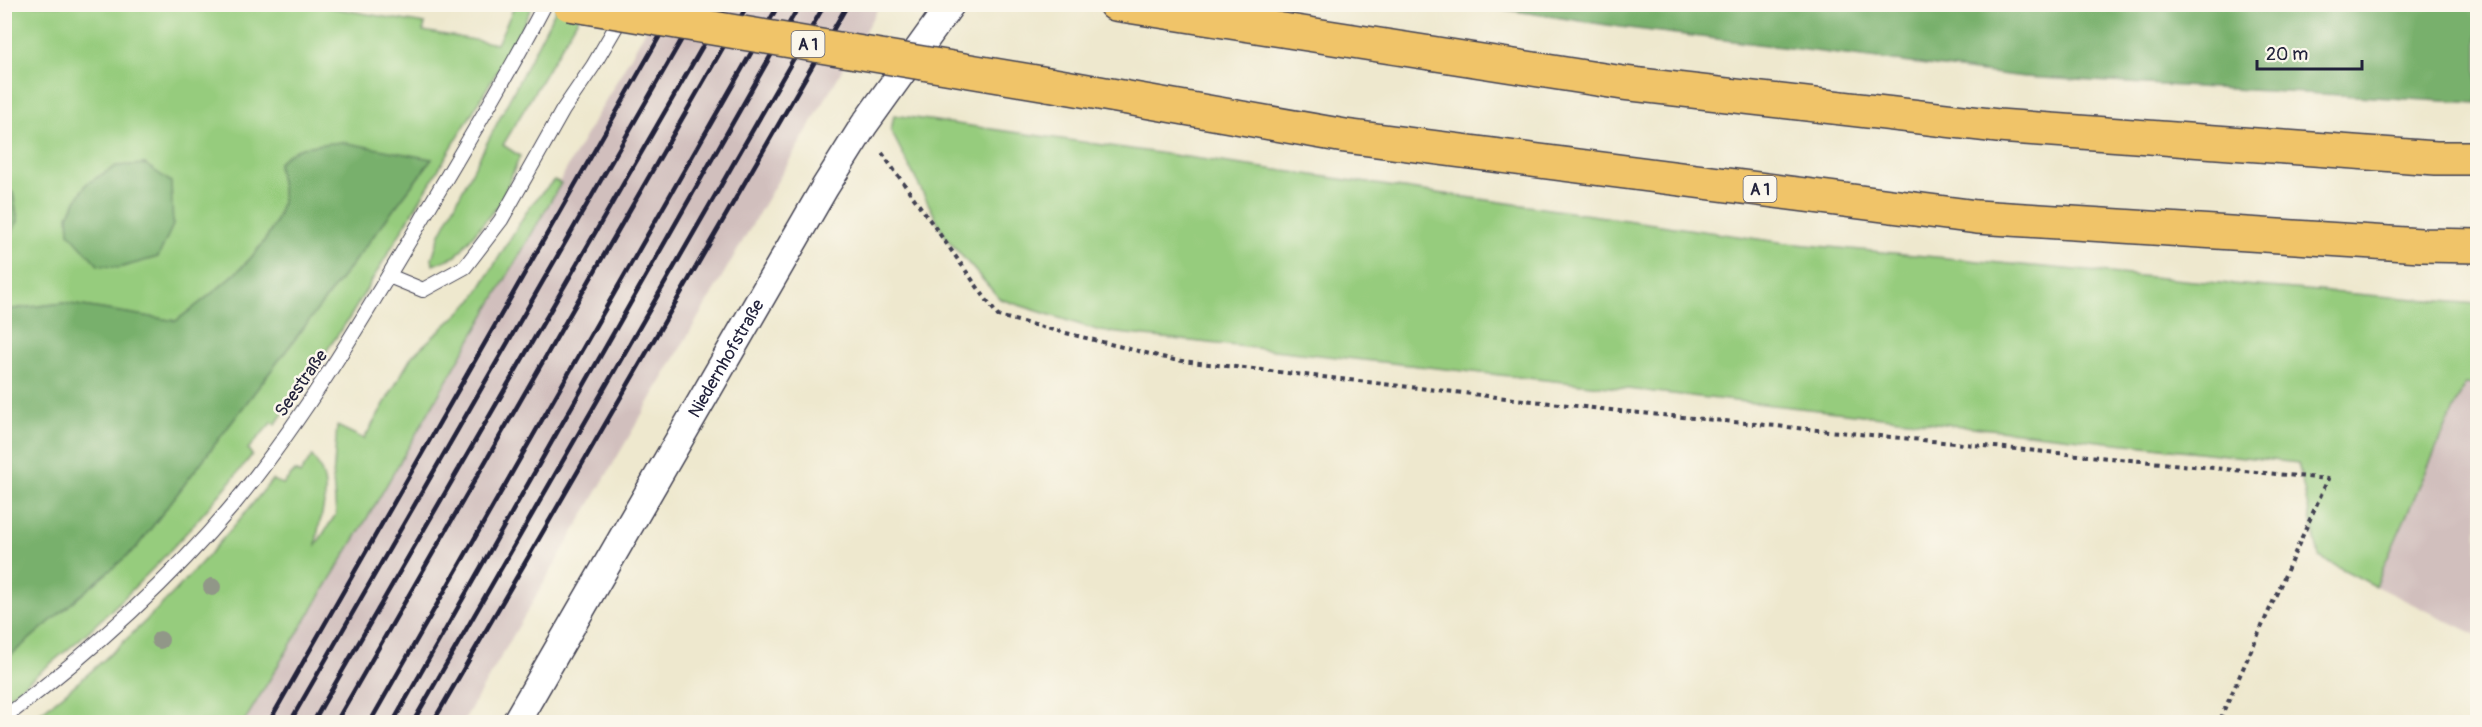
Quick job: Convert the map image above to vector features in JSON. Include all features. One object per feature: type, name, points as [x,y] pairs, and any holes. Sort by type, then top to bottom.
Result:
[{"type":"highway","name":"A 1","points":[[569,4],[1345,136],[1977,217],[2421,245],[2478,246]]},
{"type":"highway","points":[[1115,4],[1623,83],[1987,124],[2436,158],[2478,158]]},
{"type":"street","name":"Niedernhofstraße","points":[[516,723],[825,186],[864,125],[951,4]]},
{"type":"lane","name":"Seestraße","points":[[4,718],[63,673],[135,609],[232,505],[317,392],[389,276],[518,57],[545,4]]},
{"type":"lane","points":[[389,276],[423,290],[465,267],[501,220],[563,110],[593,66],[629,4]]},
{"type":"path","points":[[864,125],[998,316],[1174,360],[1620,411],[2328,479],[2219,723]]},
{"type":"shaded area","points":[[660,5],[880,5],[463,722],[244,722],[375,505]]},
{"type":"shaded area","points":[[2477,356],[2477,635],[2375,586]]},
{"type":"green space","points":[[5,5],[316,5],[425,24],[423,31],[497,44],[515,5],[533,5],[510,50],[350,317],[275,425],[272,422],[248,449],[252,455],[175,546],[133,589],[80,639],[5,700],[5,660],[136,548],[432,159],[278,164],[282,201],[267,237],[240,269],[176,321],[64,303],[5,310],[4,245],[18,221],[13,193],[5,187]]},
{"type":"green space","points":[[558,5],[586,5],[503,145],[520,156],[500,203],[456,256],[433,265],[432,258],[440,234]]},
{"type":"green space","points":[[1476,5],[2477,5],[2477,103],[2024,77],[1620,27]]},
{"type":"green space","points":[[894,115],[1786,243],[2194,281],[2477,304],[2477,385],[2465,384],[2375,586],[2319,557],[2298,463],[1100,331],[1000,299],[946,238],[891,131]]},
{"type":"green space","points":[[342,142],[432,159],[136,548],[5,660],[5,310],[64,303],[176,321],[240,269],[267,237],[277,219],[282,201],[278,164],[284,157],[299,149]]},
{"type":"green space","points":[[145,164],[171,182],[173,225],[158,257],[119,268],[98,265],[69,233],[68,215],[86,184],[116,166]]},
{"type":"green space","points":[[554,180],[561,183],[375,505],[244,722],[28,722],[95,668],[158,609],[272,480],[283,484],[295,471],[300,474],[312,456],[320,468],[325,490],[316,545],[336,514],[333,479],[337,426],[364,439],[412,356],[473,300],[530,206]]},
{"type":"green space","points":[[5,187],[13,193],[18,221],[5,245]]},
{"type":"railway","points":[[269,722],[678,4]]},
{"type":"railway","points":[[290,722],[702,4]]},
{"type":"railway","points":[[313,722],[727,4]]},
{"type":"railway","points":[[336,722],[748,4]]},
{"type":"railway","points":[[370,722],[779,4]]},
{"type":"railway","points":[[393,722],[800,4]]},
{"type":"railway","points":[[413,722],[825,4]]},
{"type":"railway","points":[[433,722],[848,4]]}]
